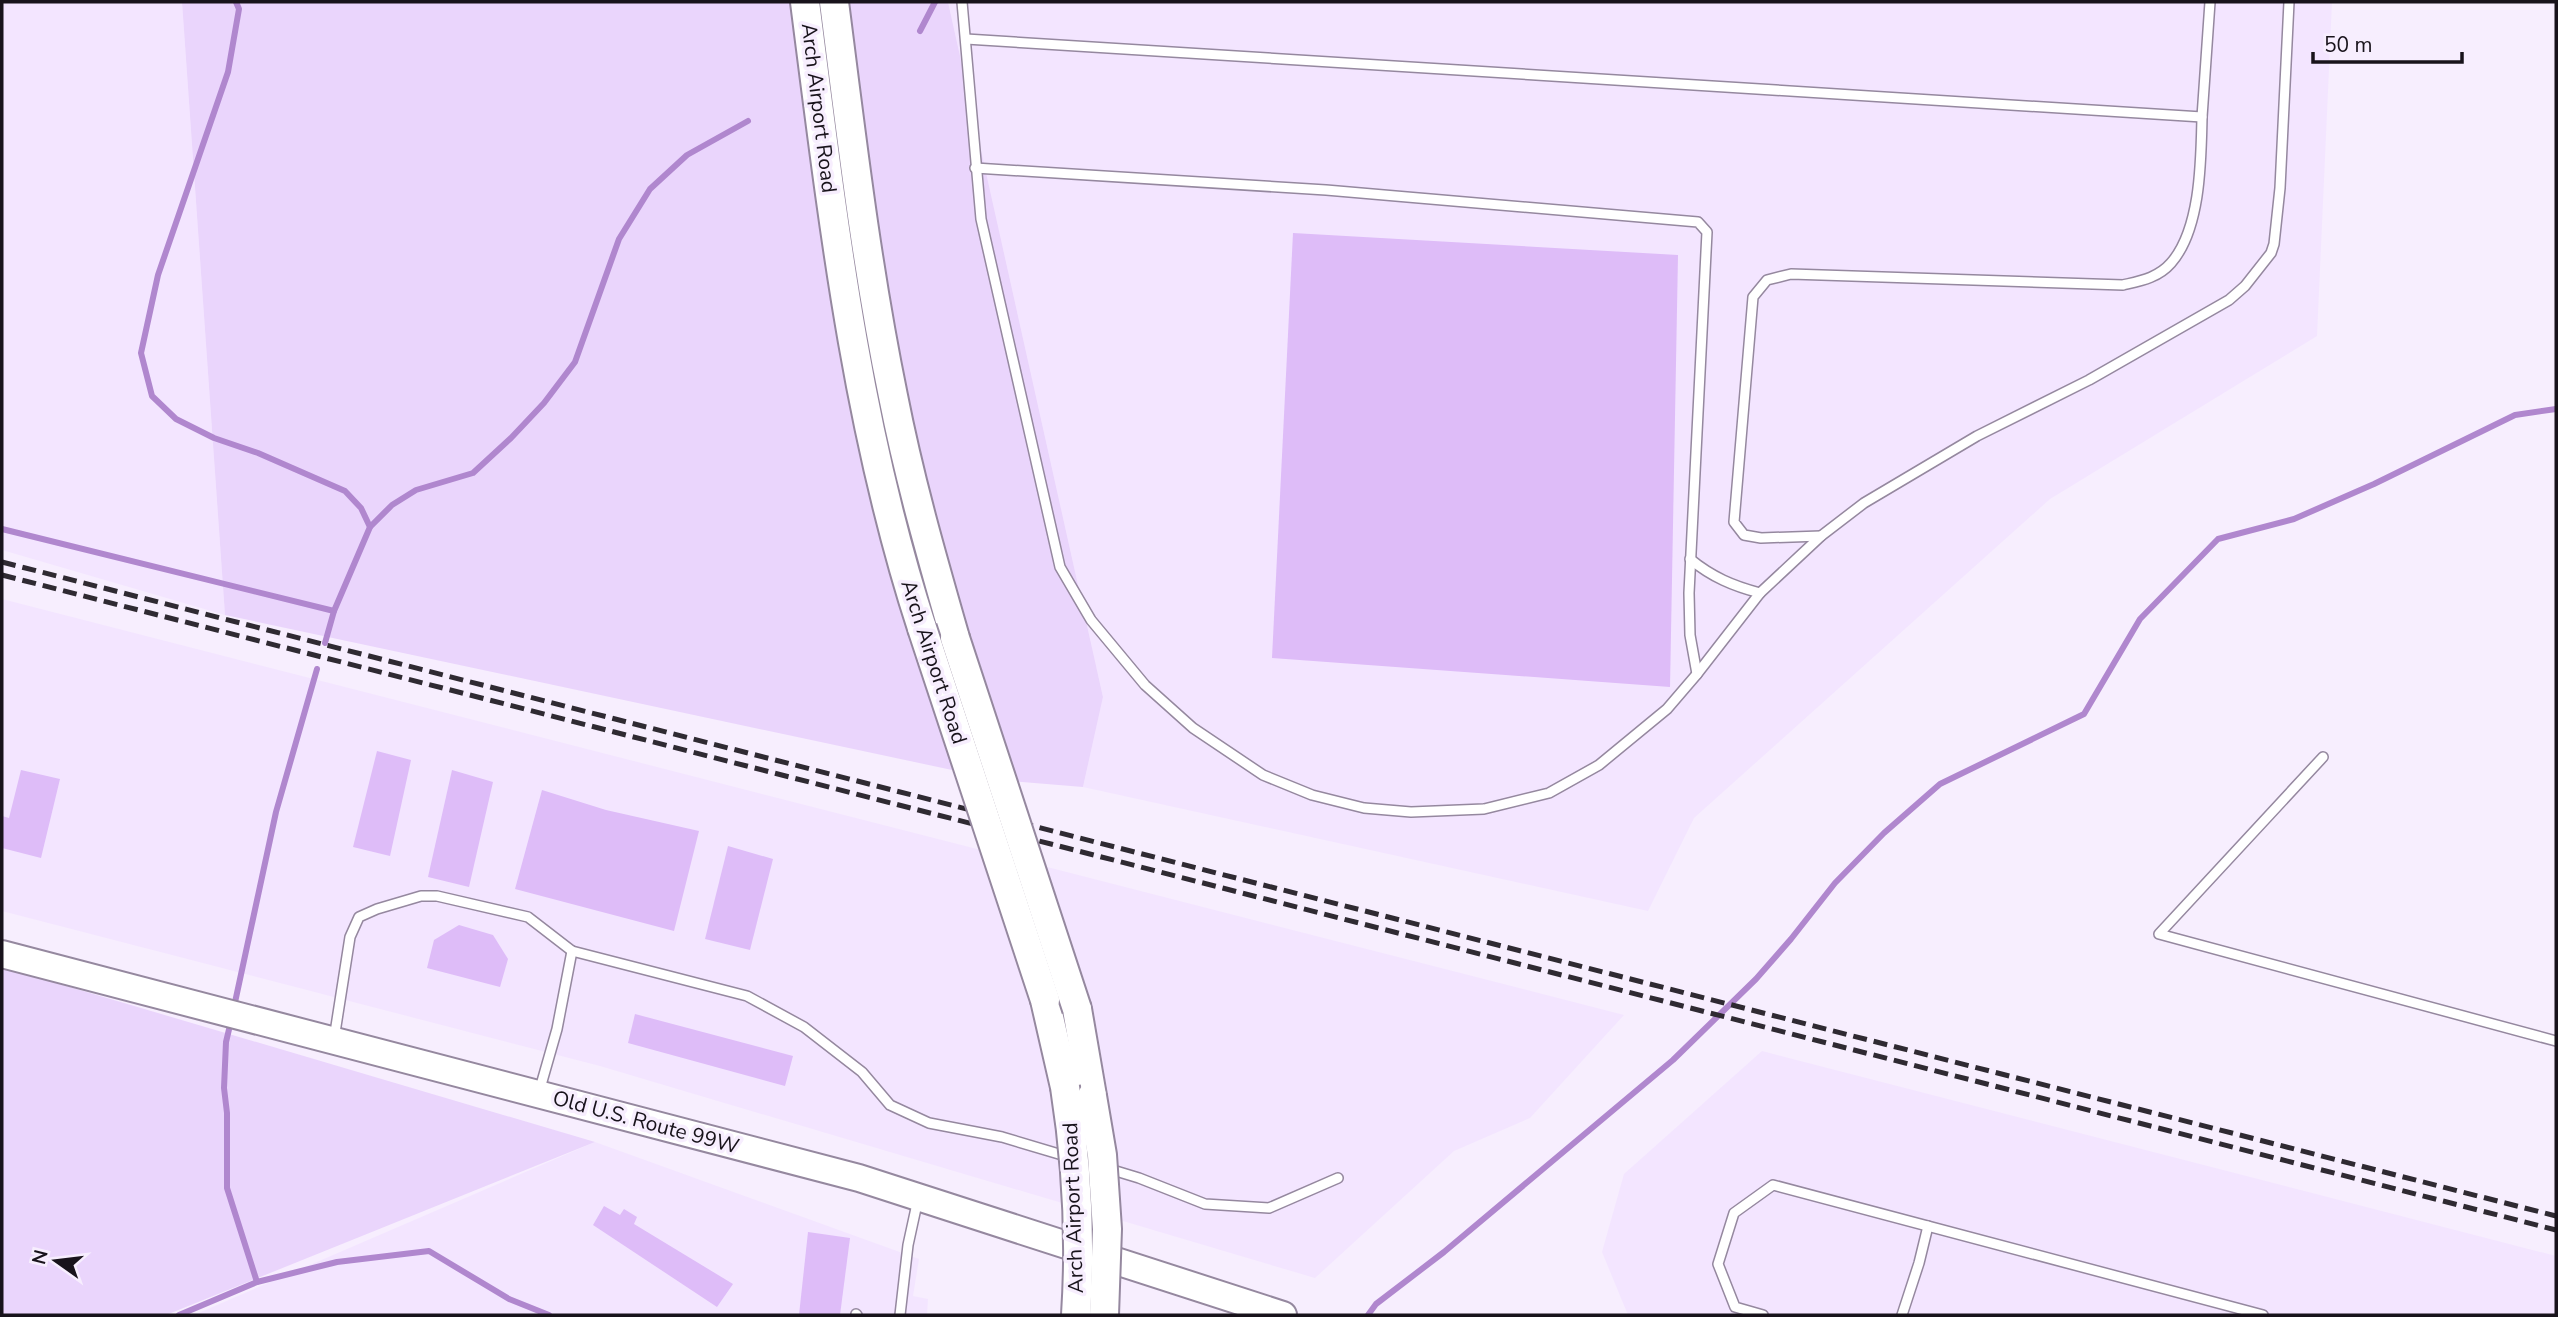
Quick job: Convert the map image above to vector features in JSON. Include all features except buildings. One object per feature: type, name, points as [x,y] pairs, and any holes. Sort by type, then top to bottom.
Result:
[{"type":"main road","name":"Arch Airport Road","points":[[805,2],[847,314],[875,453],[908,585],[1045,1000],[1065,1087],[1074,1144],[1079,1274],[1076,1315]]},
{"type":"main road","name":"Arch Airport Road","points":[[834,2],[863,230],[893,397],[918,509],[955,638],[1077,1009],[1102,1155],[1107,1229],[1104,1315]]},
{"type":"main road","name":"Old U.S. Route 99W","points":[[2,954],[859,1178],[1283,1315]]},
{"type":"lane","points":[[962,2],[981,219],[1060,567],[1091,620],[1145,685],[1193,728],[1263,775],[1312,795],[1376,809],[1411,812],[1484,809],[1549,793],[1599,765],[1667,709],[1760,593],[1821,536],[1864,503],[1954,449],[2089,380],[2229,300],[2245,286],[2272,253],[2274,244],[2280,188],[2289,2]]},
{"type":"lane","points":[[1821,536],[1753,537],[1744,535],[1734,522],[1753,297],[1767,280],[1791,274],[2123,285],[2152,278],[2171,263],[2184,242],[2201,180],[2202,117],[2210,2]]},
{"type":"lane","points":[[966,39],[1761,87],[2202,117]]},
{"type":"lane","points":[[975,168],[1326,190],[1698,222],[1707,232],[1690,559],[1690,635],[1697,674]]},
{"type":"lane","points":[[1690,559],[1729,585],[1760,593]]},
{"type":"lane","points":[[2323,757],[2159,934],[2556,1041]]},
{"type":"lane","points":[[334,1040],[350,937],[359,917],[421,896],[437,896],[528,917],[572,951],[747,996],[804,1027],[862,1072],[890,1105],[929,1123],[1002,1137],[1139,1178],[1205,1204],[1269,1208],[1338,1178]]},
{"type":"lane","points":[[539,1094],[557,1029],[572,951]]},
{"type":"lane","points":[[1763,1315],[1735,1307],[1718,1264],[1734,1213],[1773,1185],[2263,1315]]},
{"type":"lane","points":[[900,1315],[908,1245],[918,1197]]},
{"type":"lane","points":[[1902,1315],[1928,1227]]},
{"type":"shaded area","points":[[2,2],[182,2],[225,615],[2,550]]},
{"type":"shaded area","points":[[182,2],[948,2],[1103,697],[1083,787],[999,780],[225,615]]},
{"type":"shaded area","points":[[948,2],[2332,2],[2317,336],[2050,499],[1694,818],[1648,911],[1083,787],[1103,697]]},
{"type":"shaded area","points":[[2,599],[1624,1015],[1530,1118],[1454,1151],[1315,1278],[600,1066],[2,911]]},
{"type":"shaded area","points":[[2,967],[595,1142],[166,1315],[2,1315]]},
{"type":"shaded area","points":[[1762,1051],[2556,1256],[2556,1315],[1628,1315],[1602,1252],[1624,1174]]},
{"type":"shaded area","points":[[595,1142],[919,1259],[913,1296],[928,1299],[927,1315],[194,1315]]},
{"type":"waterway","points":[[236,2],[239,9],[228,72],[158,275],[141,353],[152,396],[176,419],[214,438],[258,453],[345,491],[361,508],[370,527]]},
{"type":"waterway","points":[[920,31],[935,2]]},
{"type":"waterway","points":[[325,643],[334,611],[370,527],[392,505],[416,490],[473,473],[544,403],[575,362],[619,239],[650,189],[687,155],[748,121]]},
{"type":"waterway","points":[[1368,1315],[1376,1304],[1444,1252],[1673,1060],[1756,979],[1835,883],[1884,833],[1940,784],[2084,714],[2140,619],[2218,539],[2294,519],[2374,484],[2515,415],[2556,409]]},
{"type":"waterway","points":[[2,529],[334,611]]},
{"type":"waterway","points":[[234,1007],[276,812],[317,669]]},
{"type":"waterway","points":[[231,1021],[226,1042],[224,1088],[227,1113],[227,1188],[257,1282]]},
{"type":"waterway","points":[[179,1315],[257,1282],[337,1262],[429,1251],[509,1299],[549,1315]]},
{"type":"railway","points":[[2,562],[2556,1216]]},
{"type":"railway","points":[[2,575],[2556,1230]]}]
